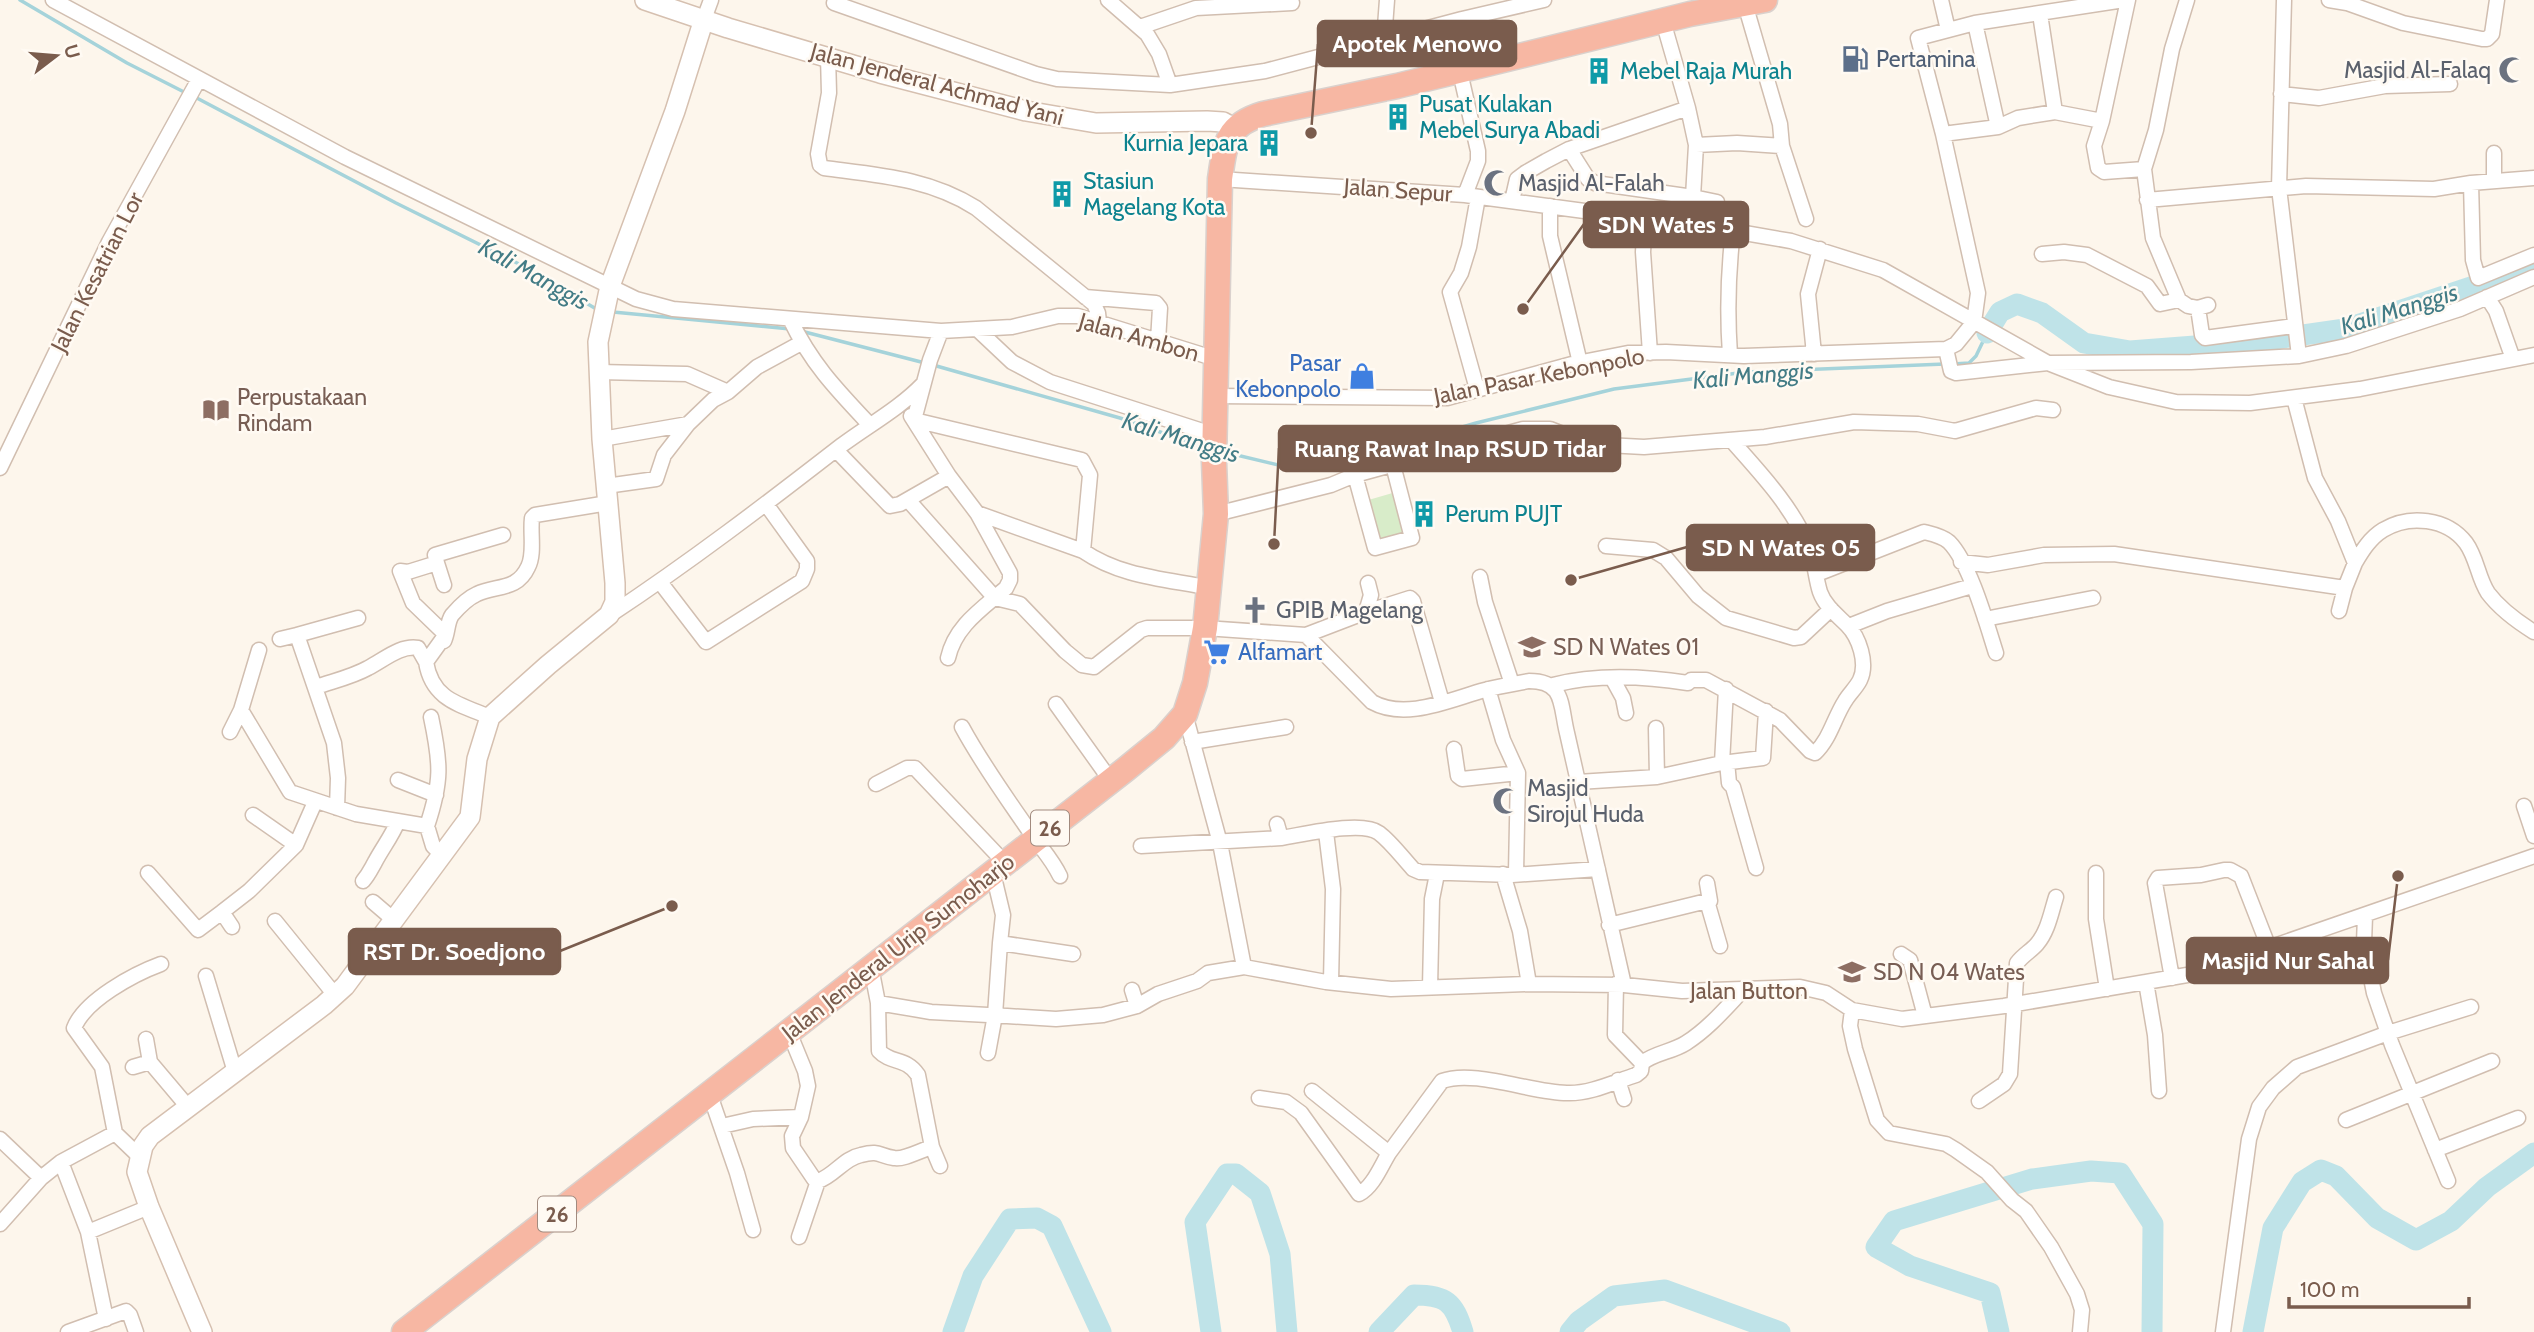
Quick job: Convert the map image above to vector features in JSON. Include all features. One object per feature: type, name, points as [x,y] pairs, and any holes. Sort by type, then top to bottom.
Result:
[{"type":"highway","points":[[1234,128],[1246,119],[1263,114],[1460,72],[1662,21],[1755,2]]},
{"type":"highway","name":"Jalan Jenderal Urip Sumoharjo","points":[[404,1332],[1111,781],[1164,738],[1185,714],[1195,683],[1210,588],[1216,514],[1214,445],[1220,179],[1224,148],[1234,128]]},
{"type":"street","name":"Jalan Ambon","points":[[52,0],[74,5],[199,79],[606,304],[636,299],[673,309],[795,330],[978,330],[1012,327],[1058,316],[1078,317],[1216,359]]},
{"type":"street","name":"Jalan Jenderal Achmad Yani","points":[[645,0],[728,28],[880,73],[1066,119],[1096,123],[1207,121],[1223,122],[1234,128]]},
{"type":"street","points":[[609,615],[615,602],[615,583],[602,439],[598,342],[606,304],[675,111],[711,0]]},
{"type":"street","points":[[1108,0],[1140,27],[1159,54],[1170,85]]},
{"type":"street","points":[[1384,40],[1387,0]]},
{"type":"street","points":[[834,3],[1035,74],[1057,79],[1170,85],[1265,71],[1544,0]]},
{"type":"street","points":[[1941,0],[1948,30]]},
{"type":"street","points":[[1947,356],[1979,322],[1978,293],[1943,134],[1917,38],[1975,23],[2126,0],[2102,121],[2094,146],[2098,168],[2104,172],[2144,169]]},
{"type":"street","points":[[2187,0],[2172,49],[2156,130],[2144,169],[2153,238],[2179,300],[2188,306],[2203,307],[2202,335],[2205,338],[2294,328]]},
{"type":"street","points":[[2284,0],[2279,188],[2299,353]]},
{"type":"street","points":[[2329,0],[2347,3],[2403,23],[2482,39],[2487,39],[2492,34],[2497,0]]},
{"type":"street","points":[[1755,2],[1782,146],[1806,219]]},
{"type":"street","points":[[1140,27],[1196,8],[1226,3],[1292,3]]},
{"type":"street","points":[[2040,14],[2055,112]]},
{"type":"street","points":[[1662,21],[1696,145],[1693,197]]},
{"type":"street","points":[[1975,23],[1998,127]]},
{"type":"street","points":[[828,56],[829,93],[818,154],[820,165],[824,168],[910,180],[957,196],[976,208],[1085,296],[1094,304],[1099,322]]},
{"type":"street","points":[[1460,72],[1478,161],[1471,196],[1469,247],[1461,273],[1450,292],[1477,389]]},
{"type":"street","name":"Jalan Kesatrian Lor","points":[[0,468],[109,242],[199,79]]},
{"type":"street","points":[[2281,94],[2319,98],[2385,86],[2450,84]]},
{"type":"street","points":[[1512,201],[1515,186],[1521,176],[1569,149],[1688,108]]},
{"type":"street","points":[[1943,134],[1998,127],[2018,118],[2055,112],[2102,121]]},
{"type":"street","points":[[1696,145],[1737,143],[1782,146]]},
{"type":"street","points":[[1569,149],[1588,179],[1595,183],[1717,202]]},
{"type":"street","points":[[2494,153],[2494,181]]},
{"type":"street","name":"Jalan Sepur","points":[[1220,179],[1471,196],[1791,241],[1882,270],[2049,363],[2109,387],[2176,402],[2250,403],[2294,398],[2360,389],[2534,356]]},
{"type":"street","points":[[2147,200],[2306,186],[2434,189],[2471,183],[2534,180]]},
{"type":"street","points":[[2471,183],[2473,260],[2478,278],[2534,254]]},
{"type":"street","points":[[1550,206],[1550,236],[1580,363]]},
{"type":"street","points":[[1645,219],[1643,252],[1650,353]]},
{"type":"street","points":[[1730,355],[1727,312],[1733,231]]},
{"type":"street","points":[[1814,354],[1808,294],[1820,249]]},
{"type":"street","points":[[2042,254],[2064,252],[2087,255],[2147,286],[2160,304],[2179,300]]},
{"type":"street","points":[[2049,363],[2191,362],[2299,353],[2346,346],[2460,309],[2534,277]]},
{"type":"street","points":[[1085,296],[1156,303],[1160,308],[1158,341]]},
{"type":"street","points":[[2487,298],[2496,311],[2513,359]]},
{"type":"street","points":[[426,662],[429,663],[446,637],[450,617],[466,602],[478,594],[504,589],[527,570],[531,557],[532,518],[535,515],[656,479],[660,460],[688,424],[713,400],[728,392],[757,367],[795,330],[824,377],[870,424]]},
{"type":"street","points":[[978,330],[1012,362],[1050,382],[1214,445]]},
{"type":"street","points":[[914,421],[941,331]]},
{"type":"street","name":"Jalan Pasar Kebonpolo","points":[[1215,396],[1417,400],[1447,398],[1628,353],[1947,356],[1951,370],[1956,373],[2049,363]]},
{"type":"street","points":[[599,372],[687,374],[728,392]]},
{"type":"street","points":[[202,1332],[137,1172],[143,1146],[150,1136],[345,986],[470,817],[477,759],[489,718],[548,664],[609,615],[660,582],[766,504],[924,383]]},
{"type":"street","points":[[2294,398],[2315,478],[2338,521],[2355,563]]},
{"type":"street","points":[[901,403],[977,513],[1010,573],[1006,588],[958,632],[951,642],[948,659]]},
{"type":"street","points":[[1216,514],[1331,485],[1354,475],[1523,429],[1550,429],[1588,444],[1644,447],[1732,441],[1854,422],[1918,424],[1955,431],[2036,408],[2053,410]]},
{"type":"street","points":[[914,421],[1082,460],[1090,475],[1083,551]]},
{"type":"street","points":[[602,439],[688,424]]},
{"type":"street","points":[[1306,635],[1372,702],[1381,707],[1405,710],[1488,689],[1541,681],[1553,685],[1584,678],[1662,679],[1688,683],[1700,679],[1726,689],[1766,711],[1787,725],[1794,736],[1810,751],[1815,752],[1862,675],[1863,658],[1849,626],[1831,610],[1821,593],[1808,545],[1791,515],[1775,491],[1732,441]]},
{"type":"street","points":[[836,450],[887,505],[900,505],[949,476]]},
{"type":"street","points":[[1354,475],[1376,548],[1412,538],[1393,465]]},
{"type":"street","points":[[908,500],[995,598],[1020,604],[1082,665],[1094,667],[1147,628],[1205,628],[1306,635],[1410,598],[1442,702]]},
{"type":"street","points":[[660,582],[706,642],[802,581],[807,561],[766,504]]},
{"type":"street","points":[[977,513],[1083,551],[1101,564],[1117,570],[1210,588]]},
{"type":"street","points":[[2339,611],[2344,588],[2355,563],[2362,551],[2382,530],[2411,520],[2439,523],[2454,530],[2467,545],[2488,592],[2508,613],[2534,632]]},
{"type":"street","points":[[1817,575],[1924,532],[1936,535],[1949,542],[1961,562],[1996,653]]},
{"type":"street","points":[[444,585],[435,555],[503,536]]},
{"type":"street","points":[[1606,547],[1642,548],[1660,554],[1673,565],[1698,596],[1717,612],[1731,621],[1756,628],[1794,638],[1801,637],[1831,610]]},
{"type":"street","points":[[1961,562],[1989,565],[2044,555],[2114,554],[2344,588]]},
{"type":"street","points":[[426,662],[443,637],[441,630],[413,603],[400,571],[408,572],[437,563]]},
{"type":"street","points":[[1849,626],[1971,583],[1989,565]]},
{"type":"street","points":[[1480,577],[1485,602],[1512,684]]},
{"type":"street","points":[[1366,612],[1371,596],[1367,583]]},
{"type":"street","points":[[1985,619],[2093,598]]},
{"type":"street","points":[[436,626],[456,603]]},
{"type":"street","points":[[280,639],[358,618]]},
{"type":"street","points":[[297,635],[334,743],[338,778],[337,808]]},
{"type":"street","points":[[316,687],[368,668],[387,656],[415,647],[421,650],[431,680],[440,693],[489,718]]},
{"type":"street","points":[[230,732],[242,710],[259,650]]},
{"type":"street","points":[[1612,678],[1623,698],[1626,713]]},
{"type":"street","points":[[1553,685],[1558,694],[1598,869],[1620,984],[1615,1035],[1642,1063]]},
{"type":"street","points":[[1488,689],[1503,740],[1518,773],[1517,869],[1507,875]]},
{"type":"street","points":[[1726,689],[1725,762],[1756,869]]},
{"type":"street","points":[[1056,704],[1111,781]]},
{"type":"street","points":[[242,710],[290,792],[337,808],[427,826]]},
{"type":"street","points":[[1578,782],[1657,777],[1725,762],[1763,758],[1766,711]]},
{"type":"street","points":[[1185,714],[1220,843],[1244,967]]},
{"type":"street","points":[[431,717],[440,759],[436,795],[427,826],[433,846],[443,856]]},
{"type":"street","points":[[962,727],[1035,839],[1053,861],[1060,876]]},
{"type":"street","points":[[1192,742],[1286,727]]},
{"type":"street","points":[[1656,728],[1657,777]]},
{"type":"street","points":[[1454,749],[1458,776],[1462,779],[1518,773]]},
{"type":"street","points":[[876,784],[907,768],[915,768],[999,868],[1003,915],[995,1015],[988,1054]]},
{"type":"street","points":[[398,780],[436,795]]},
{"type":"street","points":[[148,873],[198,930],[249,891],[296,845],[315,802]]},
{"type":"street","points":[[2524,806],[2534,836]]},
{"type":"street","points":[[253,815],[296,845]]},
{"type":"street","points":[[363,881],[372,870],[398,821]]},
{"type":"street","points":[[1141,846],[1220,843],[1279,831],[1326,832],[1356,826],[1370,828],[1379,833],[1413,869],[1420,872],[1507,875],[1598,869]]},
{"type":"street","points":[[1326,832],[1333,889],[1331,982]]},
{"type":"street","name":"Jalan Button","points":[[878,1003],[931,1012],[1056,1018],[1103,1015],[1137,1006],[1158,994],[1197,981],[1208,973],[1244,967],[1391,989],[1529,984],[1620,984],[1682,990],[1800,987],[1826,993],[1852,1010],[1902,1019],[2016,1004],[2193,974],[2345,924],[2534,856]]},
{"type":"street","points":[[2172,978],[2155,883],[2158,878],[2201,875],[2224,870],[2231,870],[2241,876],[2269,948]]},
{"type":"street","points":[[2096,873],[2096,919],[2107,989]]},
{"type":"street","points":[[1430,987],[1432,899],[1437,874]]},
{"type":"street","points":[[1507,875],[1529,984]]},
{"type":"street","points":[[1609,925],[1710,901],[1707,883]]},
{"type":"street","points":[[1979,1101],[2004,1084],[2010,1074],[2017,963],[2045,932],[2056,897]]},
{"type":"street","points":[[1707,901],[1720,946]]},
{"type":"street","points":[[373,902],[394,920]]},
{"type":"street","points":[[222,912],[232,927]]},
{"type":"street","points":[[2365,916],[2364,943],[2374,993],[2411,1093],[2448,1181]]},
{"type":"street","points":[[275,921],[335,995]]},
{"type":"street","points":[[2345,924],[2364,943]]},
{"type":"street","points":[[1000,943],[1073,954]]},
{"type":"street","points":[[1901,954],[1910,960],[1925,1016]]},
{"type":"street","points":[[140,1157],[115,1133],[102,1067],[74,1028],[104,994],[161,964]]},
{"type":"street","points":[[871,967],[878,1003],[879,1051],[883,1056],[912,1066],[918,1074],[932,1147],[940,1166]]},
{"type":"street","points":[[206,976],[235,1072]]},
{"type":"street","points":[[2146,982],[2155,1035],[2159,1091]]},
{"type":"street","points":[[1132,990],[1137,1006]]},
{"type":"street","points":[[1259,1098],[1286,1102],[1301,1113],[1359,1194],[1370,1185],[1389,1153],[1442,1082],[1452,1077],[1572,1094],[1636,1075],[1641,1071],[1642,1063],[1651,1057],[1688,1042],[1702,1032],[1742,990]]},
{"type":"street","points":[[2222,1332],[2249,1139],[2259,1107],[2273,1088],[2297,1067],[2388,1033],[2471,1007]]},
{"type":"street","points":[[1852,1010],[1850,1026],[1855,1049],[1877,1120],[1889,1133],[1945,1144],[1987,1172],[2012,1200],[2026,1211],[2068,1274],[2077,1294],[2082,1310],[2080,1332]]},
{"type":"street","points":[[789,1032],[800,1056],[808,1086],[801,1117],[792,1136],[793,1148],[818,1181]]},
{"type":"street","points":[[146,1039],[150,1062],[188,1107]]},
{"type":"street","points":[[2346,1120],[2492,1061]]},
{"type":"street","points":[[133,1067],[150,1062]]},
{"type":"street","points":[[1618,1080],[1624,1099]]},
{"type":"street","points":[[1312,1091],[1389,1153]]},
{"type":"street","points":[[710,1095],[754,1230]]},
{"type":"street","points":[[722,1126],[753,1119],[801,1117]]},
{"type":"street","points":[[2435,1150],[2518,1118]]},
{"type":"street","points":[[0,1224],[41,1178],[61,1162],[115,1133]]},
{"type":"street","points":[[3,1146],[41,1178]]},
{"type":"street","points":[[799,1237],[818,1181],[853,1157],[877,1152],[897,1159],[932,1147]]},
{"type":"street","points":[[61,1162],[88,1232],[106,1319]]},
{"type":"street","points":[[88,1232],[149,1207]]},
{"type":"street","points":[[68,1332],[126,1311],[136,1332]]},
{"type":"green space","points":[[1396,492],[1407,535],[1377,543],[1365,501]]},
{"type":"waterway","name":"Kali Manggis","points":[[20,0],[127,63],[186,93]]},
{"type":"waterway","name":"Kali Manggis","points":[[193,96],[396,203],[521,265],[598,310]]},
{"type":"waterway","name":"Kali Manggis","points":[[1987,333],[2000,312],[2017,304],[2042,313],[2084,343],[2130,351],[2260,341],[2345,329],[2534,266]]},
{"type":"waterway","name":"Kali Manggis","points":[[613,312],[790,329]]},
{"type":"waterway","name":"Kali Manggis","points":[[801,331],[925,363]]},
{"type":"waterway","name":"Kali Manggis","points":[[1953,364],[1969,363],[1976,356],[1987,333]]},
{"type":"waterway","name":"Kali Manggis","points":[[1224,452],[1295,469],[1307,469],[1614,389],[1746,372],[1945,364]]},
{"type":"waterway","name":"Kali Manggis","points":[[933,365],[1120,418],[1206,448]]},
{"type":"waterway","points":[[2253,1332],[2273,1228],[2302,1182],[2321,1170],[2336,1176],[2377,1218],[2416,1240],[2451,1221],[2487,1187],[2534,1153]]},
{"type":"waterway","points":[[1999,1332],[1990,1293],[1910,1266],[1876,1247],[1894,1221],[2032,1179],[2091,1171],[2120,1173],[2153,1224],[2152,1332]]},
{"type":"waterway","points":[[1211,1332],[1195,1222],[1227,1174],[1236,1174],[1260,1193],[1280,1254],[1287,1332]]},
{"type":"waterway","points":[[953,1332],[973,1276],[1010,1219],[1037,1218],[1052,1226],[1101,1332]]},
{"type":"waterway","points":[[1570,1332],[1579,1321],[1614,1296],[1665,1290],[1780,1332]]},
{"type":"waterway","points":[[1379,1332],[1414,1295],[1434,1297],[1447,1302],[1456,1314],[1463,1332]]},
{"type":"place","name":"Pertamina","points":[[1855,59]]},
{"type":"place","name":"Masjid Al-Falaq","points":[[2512,70]]},
{"type":"place","name":"Mebel Raja Murah","points":[[1599,71]]},
{"type":"place","name":"Pusat Kulakan Mebel Surya Abadi","points":[[1398,117]]},
{"type":"place","name":"Apotek Menowo","points":[[1311,133]]},
{"type":"place","name":"Kurnia Jepara","points":[[1269,143]]},
{"type":"place","name":"Masjid Al-Falah","points":[[1497,183]]},
{"type":"place","name":"Stasiun Magelang Kota","points":[[1062,194]]},
{"type":"place","name":"SDN Wates 5","points":[[1523,309]]},
{"type":"place","name":"Pasar Kebonpolo","points":[[1362,376]]},
{"type":"place","name":"Perpustakaan Rindam","points":[[216,410]]},
{"type":"place","name":"Perum PUJT","points":[[1424,514]]},
{"type":"place","name":"Ruang Rawat Inap RSUD Tidar","points":[[1274,544]]},
{"type":"place","name":"SD N Wates 05","points":[[1571,580]]},
{"type":"place","name":"GPIB Magelang","points":[[1255,610]]},
{"type":"place","name":"SD N Wates 01","points":[[1532,647]]},
{"type":"place","name":"Alfamart","points":[[1217,652]]},
{"type":"place","name":"Masjid Sirojul Huda","points":[[1506,801]]},
{"type":"place","name":"Masjid Nur Sahal","points":[[2398,876]]},
{"type":"place","name":"RST Dr. Soedjono","points":[[672,906]]},
{"type":"place","name":"SD N 04 Wates","points":[[1852,972]]}]
